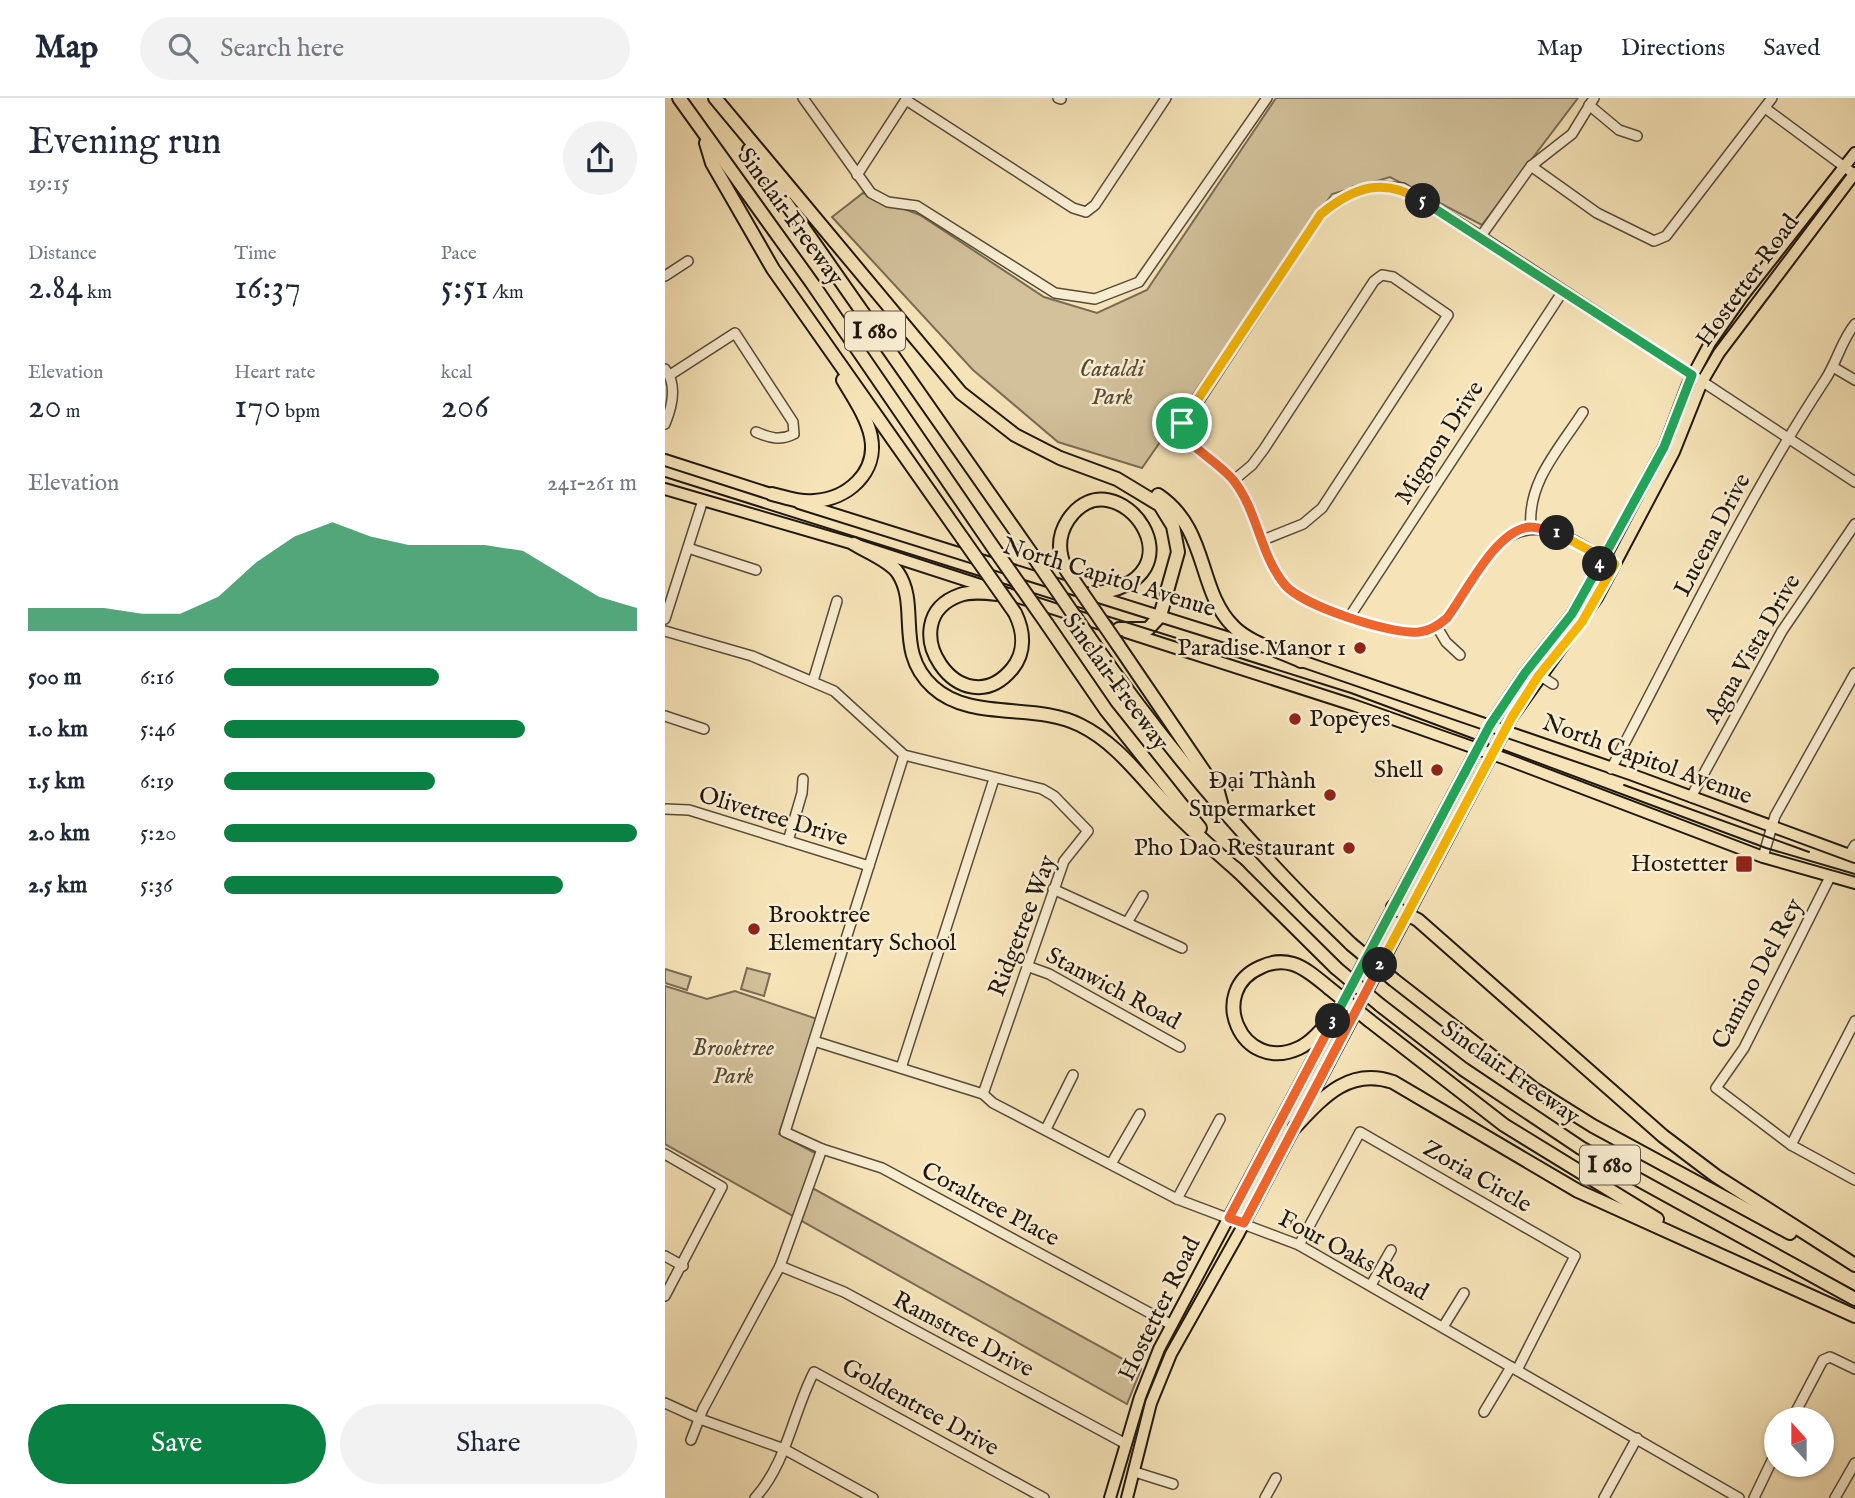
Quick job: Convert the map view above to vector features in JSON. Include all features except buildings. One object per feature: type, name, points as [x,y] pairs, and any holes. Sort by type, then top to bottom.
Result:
[{"type":"highway","name":"Sinclair Freeway","points":[[679,98],[813,283],[995,550],[1142,757],[1239,872],[1336,968],[1475,1077],[1581,1148],[1855,1299]]},
{"type":"highway","name":"Sinclair Freeway","points":[[714,98],[1089,637],[1173,752],[1224,814],[1351,944],[1489,1056],[1593,1126],[1855,1266]]},
{"type":"highway","points":[[714,98],[961,393],[1015,435],[1060,458],[1147,488],[1164,499],[1184,520],[1219,605],[1231,625],[1301,661]]},
{"type":"highway","points":[[703,133],[712,163],[773,270],[813,327],[963,539],[1015,613],[1022,635],[1021,653],[1013,668],[1000,679],[983,685],[966,684],[950,677],[938,664],[931,648],[931,631],[937,615],[947,603],[962,594],[1008,595]]},
{"type":"highway","points":[[772,494],[807,501],[840,495],[862,478],[869,460],[872,441],[866,421],[813,327]]},
{"type":"highway","points":[[1117,479],[1160,505],[1176,534],[1177,561],[1160,616],[1148,629],[1118,629]]},
{"type":"highway","points":[[1090,594],[1109,592],[1128,585],[1146,565],[1150,540],[1144,523],[1133,511],[1117,502],[1097,501],[1073,513],[1060,538],[1060,555],[1066,571],[1218,792],[1224,814]]},
{"type":"highway","points":[[854,544],[898,572],[904,588],[912,653],[918,668],[932,687],[955,701],[1051,715],[1092,731],[1118,751],[1180,819],[1239,872]]},
{"type":"highway","points":[[1392,907],[1408,914],[1663,1136],[1716,1176],[1855,1266]]},
{"type":"highway","points":[[1338,1011],[1307,1043],[1281,1053],[1266,1052],[1252,1045],[1238,1028],[1234,1011],[1237,991],[1248,975],[1264,965],[1293,964],[1329,988],[1456,1090],[1555,1159],[1639,1210],[1775,1280]]},
{"type":"highway","points":[[1295,1126],[1331,1090],[1346,1082],[1369,1077],[1393,1082],[1579,1191],[1855,1316]]},
{"type":"main road","name":"Hostetter Road","points":[[1109,1498],[1149,1370],[1476,750],[1525,673],[1557,635],[1604,558],[1742,297],[1855,153]]},
{"type":"main road","name":"Hostetter Road","points":[[1127,1498],[1151,1403],[1171,1354],[1244,1223],[1506,731],[1539,675],[1582,622],[1615,564],[1674,452],[1697,379],[1855,174]]},
{"type":"main road","name":"North Capitol Avenue","points":[[665,460],[1301,661],[1490,725],[1772,827],[1853,852]]},
{"type":"main road","name":"North Capitol Avenue","points":[[665,489],[854,544],[1353,705],[1763,857],[1855,883]]},
{"type":"street","points":[[803,98],[871,193],[888,202],[917,206],[1055,293],[1095,299],[1139,282],[1267,98]]},
{"type":"street","points":[[857,175],[907,99],[1073,208],[1086,212],[1095,205],[1166,98]]},
{"type":"street","points":[[1531,166],[1597,213],[1654,241],[1667,236],[1772,98]]},
{"type":"street","points":[[1482,236],[1531,166],[1572,134],[1592,102],[1619,130],[1637,136]]},
{"type":"street","points":[[1765,108],[1855,174]]},
{"type":"street","points":[[1615,564],[1563,535],[1531,527],[1513,532],[1497,545],[1455,607],[1437,627],[1420,632],[1398,631],[1350,616],[1309,602],[1287,588],[1272,567],[1252,512],[1234,480],[1180,430],[1321,214],[1338,200],[1355,191],[1377,186],[1403,188],[1482,236],[1855,482]]},
{"type":"street","points":[[665,276],[688,261]]},
{"type":"street","points":[[1234,480],[1252,465],[1264,449],[1374,281],[1382,275],[1393,277],[1448,315],[1322,508],[1303,524],[1263,540]]},
{"type":"street","name":"Mignon Drive","points":[[1350,616],[1563,290]]},
{"type":"street","name":"Lucena Drive","points":[[1611,769],[1788,437],[1833,367],[1845,338],[1855,324]]},
{"type":"street","points":[[665,424],[671,409],[668,372],[735,333],[793,422],[794,434],[785,439],[756,432]]},
{"type":"street","points":[[1833,367],[1855,380]]},
{"type":"street","points":[[1531,527],[1530,510],[1535,486],[1583,412]]},
{"type":"street","points":[[665,619],[703,500]]},
{"type":"street","name":"Agua Vista Drive","points":[[1691,797],[1781,631],[1855,524]]},
{"type":"street","points":[[688,548],[756,570]]},
{"type":"street","points":[[813,681],[837,601]]},
{"type":"street","points":[[1547,626],[1557,635]]},
{"type":"street","points":[[1437,627],[1446,642],[1460,655]]},
{"type":"street","name":"Ridgetree Way","points":[[665,631],[752,656],[813,681],[845,700],[904,755],[1042,789],[1054,796],[1088,831],[1064,861],[983,1094]]},
{"type":"street","points":[[1763,857],[1772,827],[1855,673]]},
{"type":"street","points":[[1539,675],[1553,684]]},
{"type":"street","points":[[665,716],[704,729]]},
{"type":"street","points":[[814,1041],[904,755]]},
{"type":"street","points":[[788,841],[802,793],[803,779]]},
{"type":"street","points":[[901,1068],[994,779]]},
{"type":"street","name":"Olivetree Drive","points":[[665,809],[689,810],[869,866]]},
{"type":"street","name":"Camino Del Rey","points":[[1791,1145],[1716,1088],[1744,1048],[1830,877]]},
{"type":"street","points":[[1053,889],[1182,948]]},
{"type":"street","points":[[1128,921],[1143,897]]},
{"type":"street","name":"Stanwich Road","points":[[1027,966],[1061,980],[1180,1047]]},
{"type":"street","points":[[1855,1021],[1791,1145],[1855,1180]]},
{"type":"street","name":"Four Oaks Road","points":[[814,1041],[983,1094],[993,1103],[1177,1199],[1299,1245],[1739,1498]]},
{"type":"street","name":"Coraltree Place","points":[[814,1041],[785,1132],[822,1149],[882,1168],[1172,1325]]},
{"type":"street","points":[[1046,1129],[1073,1075]]},
{"type":"street","points":[[1111,1164],[1140,1114]]},
{"type":"street","points":[[1177,1199],[1220,1119]]},
{"type":"street","name":"Zoria Circle","points":[[1299,1245],[1360,1132],[1575,1256],[1514,1368]]},
{"type":"street","points":[[691,1440],[780,1266],[822,1149]]},
{"type":"street","points":[[665,1154],[722,1187],[665,1296]]},
{"type":"street","points":[[1371,1285],[1391,1250]]},
{"type":"street","points":[[665,1255],[683,1266]]},
{"type":"street","name":"Ramstree Drive","points":[[780,1266],[843,1292],[1126,1444]]},
{"type":"street","points":[[1443,1327],[1464,1293]]},
{"type":"street","points":[[1798,1407],[1823,1360],[1830,1357],[1855,1368]]},
{"type":"street","points":[[1484,1412],[1514,1368]]},
{"type":"street","name":"Goldentree Drive","points":[[784,1449],[795,1422],[799,1401],[814,1372],[1044,1498]]},
{"type":"street","points":[[665,1403],[700,1419],[784,1449],[866,1496]]},
{"type":"street","points":[[1604,1498],[1637,1437]]},
{"type":"street","points":[[755,1498],[784,1449]]},
{"type":"street","points":[[1835,1498],[1855,1463]]},
{"type":"street","points":[[1135,1472],[1173,1484]]},
{"type":"street","points":[[1754,1498],[1764,1477]]},
{"type":"street","points":[[1265,1498],[1276,1478]]},
{"type":"green space","name":"Cataldi Park","points":[[1276,98],[1578,98],[1482,225],[1390,177],[1332,194],[1142,468],[1058,442],[973,370],[832,217],[863,193],[920,215],[1044,297],[1097,313],[1147,290]]},
{"type":"green space","points":[[747,968],[770,974],[764,996],[741,989]]},
{"type":"green space","points":[[665,969],[691,977],[687,990],[665,983]]},
{"type":"green space","name":"Brooktree Park","points":[[665,986],[707,999],[735,991],[817,1019],[779,1134],[817,1154],[805,1184],[1141,1369],[1127,1404],[665,1144]]},
{"type":"tram line","points":[[665,477],[1351,693],[1766,848],[1855,874]]},
{"type":"tram line","points":[[1624,785],[1809,852]]},
{"type":"place","name":"Paradise Manor 1","points":[[1360,648]]},
{"type":"place","name":"Popeyes","points":[[1295,719]]},
{"type":"place","name":"Shell","points":[[1437,770]]},
{"type":"place","name":"Đại Thành Supermarket","points":[[1330,795]]},
{"type":"place","name":"Pho Dao Restaurant","points":[[1349,848]]},
{"type":"place","name":"Hostetter","points":[[1744,864]]},
{"type":"place","name":"Brooktree Elementary School","points":[[754,929]]},
{"type":"route","points":[[1182,423],[1180,430],[1183,436],[1202,449],[1234,480],[1252,512],[1272,567],[1287,588],[1309,602],[1350,616],[1398,631],[1420,632],[1437,627],[1447,618],[1497,545],[1513,532],[1531,527],[1563,535],[1593,552],[1604,558],[1615,564],[1582,622],[1539,675],[1512,717],[1244,1223],[1229,1218],[1233,1209],[1490,725],[1525,673],[1572,614],[1604,558],[1664,447],[1692,375],[1478,234],[1403,188],[1377,186],[1355,191],[1321,214],[1182,423]]}]
